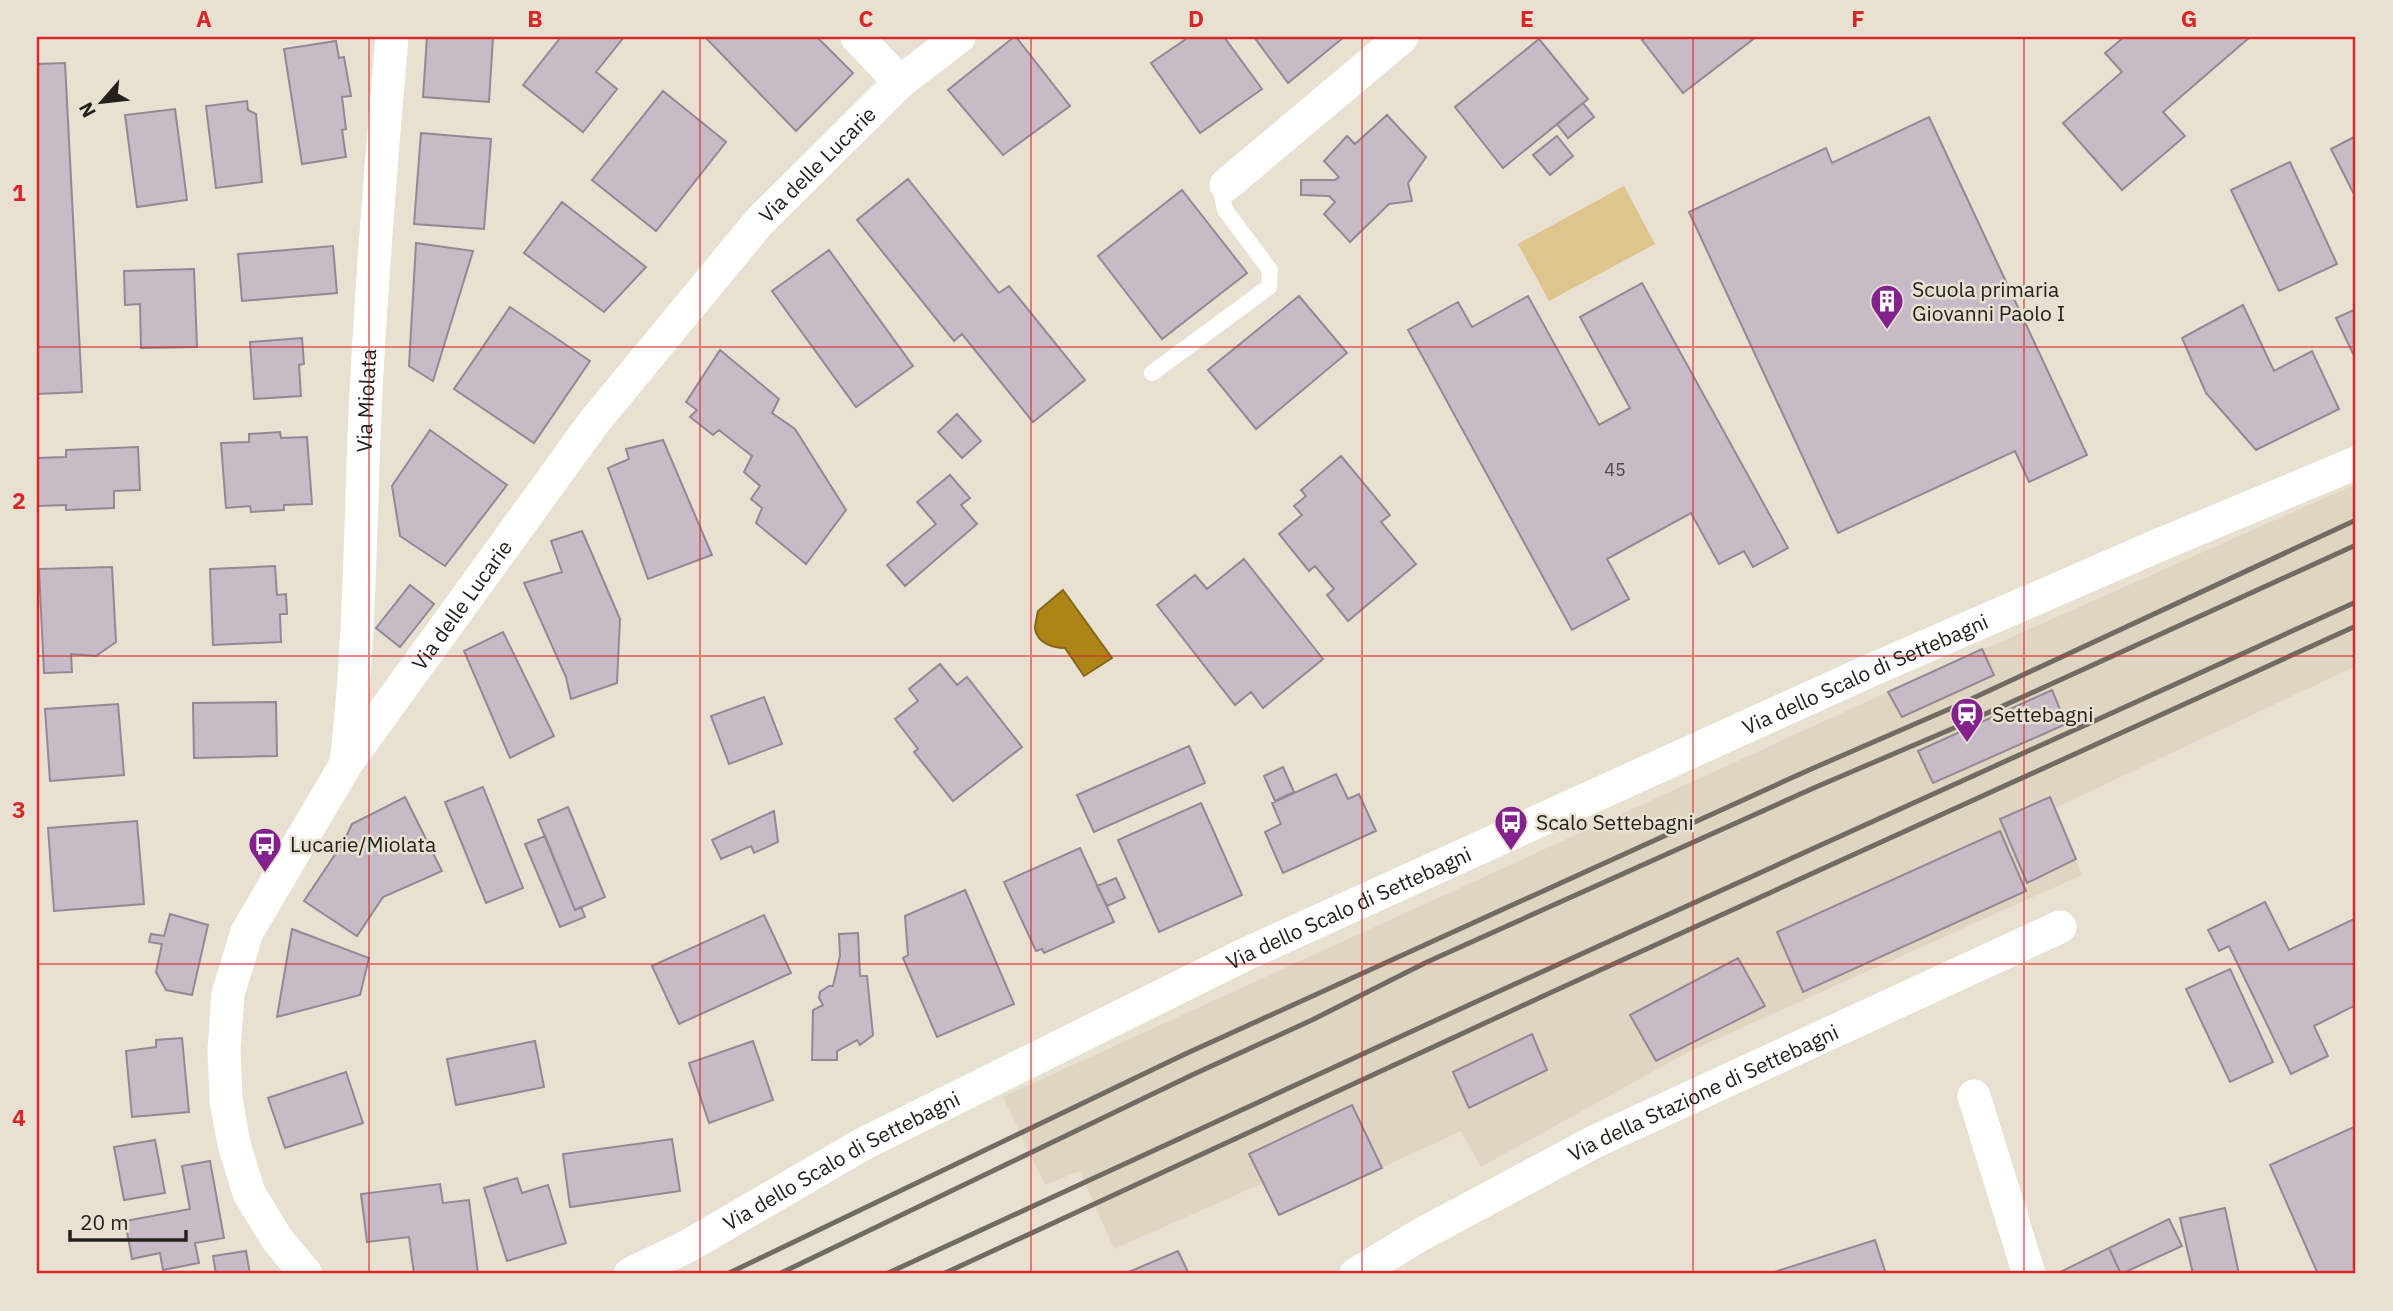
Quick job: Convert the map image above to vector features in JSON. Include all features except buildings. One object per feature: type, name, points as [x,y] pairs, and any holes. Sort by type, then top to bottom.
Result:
[{"type":"street","name":"Via Miolata","points":[[346,764],[353,702],[366,394],[391,37]]},
{"type":"street","points":[[857,37],[900,82]]},
{"type":"street","name":"Via delle Lucarie","points":[[306,1274],[277,1239],[249,1193],[234,1144],[226,1099],[224,1050],[228,994],[247,932],[346,764],[594,422],[759,222],[900,82],[959,37]]},
{"type":"street","points":[[1226,185],[1402,37]]},
{"type":"street","name":"Via dello Scalo di Settebagni","points":[[631,1274],[688,1246],[863,1144],[1248,953],[1882,666],[2159,545],[2356,463]]},
{"type":"street","name":"Via della Stazione di Settebagni","points":[[1356,1274],[1420,1234],[1594,1142],[2060,927]]},
{"type":"street","points":[[1974,1096],[2029,1274]]},
{"type":"lane","points":[[1152,373],[1269,287],[1270,270],[1224,210],[1222,195],[1226,185]]},
{"type":"shaded area","points":[[1624,186],[1655,244],[1549,301],[1518,244]]},
{"type":"shaded area","points":[[2356,484],[2356,666],[2055,808],[2082,875],[1690,1051],[1481,1167],[1461,1131],[1279,1215],[1263,1183],[1114,1249],[1080,1171],[1045,1185],[1003,1097],[1888,692]]},
{"type":"shaded area","points":[[1063,590],[1112,658],[1084,676],[1065,648],[1043,642],[1035,629],[1038,611]]},
{"type":"railway","points":[[727,1274],[1183,1055],[1809,770],[1954,707],[2356,520]]},
{"type":"railway","points":[[779,1274],[1312,1020],[1427,962],[1816,787],[1961,725],[2356,545]]},
{"type":"railway","points":[[886,1274],[1482,999],[2356,602]]},
{"type":"railway","points":[[943,1274],[1552,992],[2356,626]]},
{"type":"place","name":"Scuola primaria Giovanni Paolo I","points":[[1887,331]]},
{"type":"place","name":"Settebagni","points":[[1967,744]]},
{"type":"place","name":"Scalo Settebagni","points":[[1511,852]]},
{"type":"place","name":"Lucarie/Miolata","points":[[265,874]]}]
